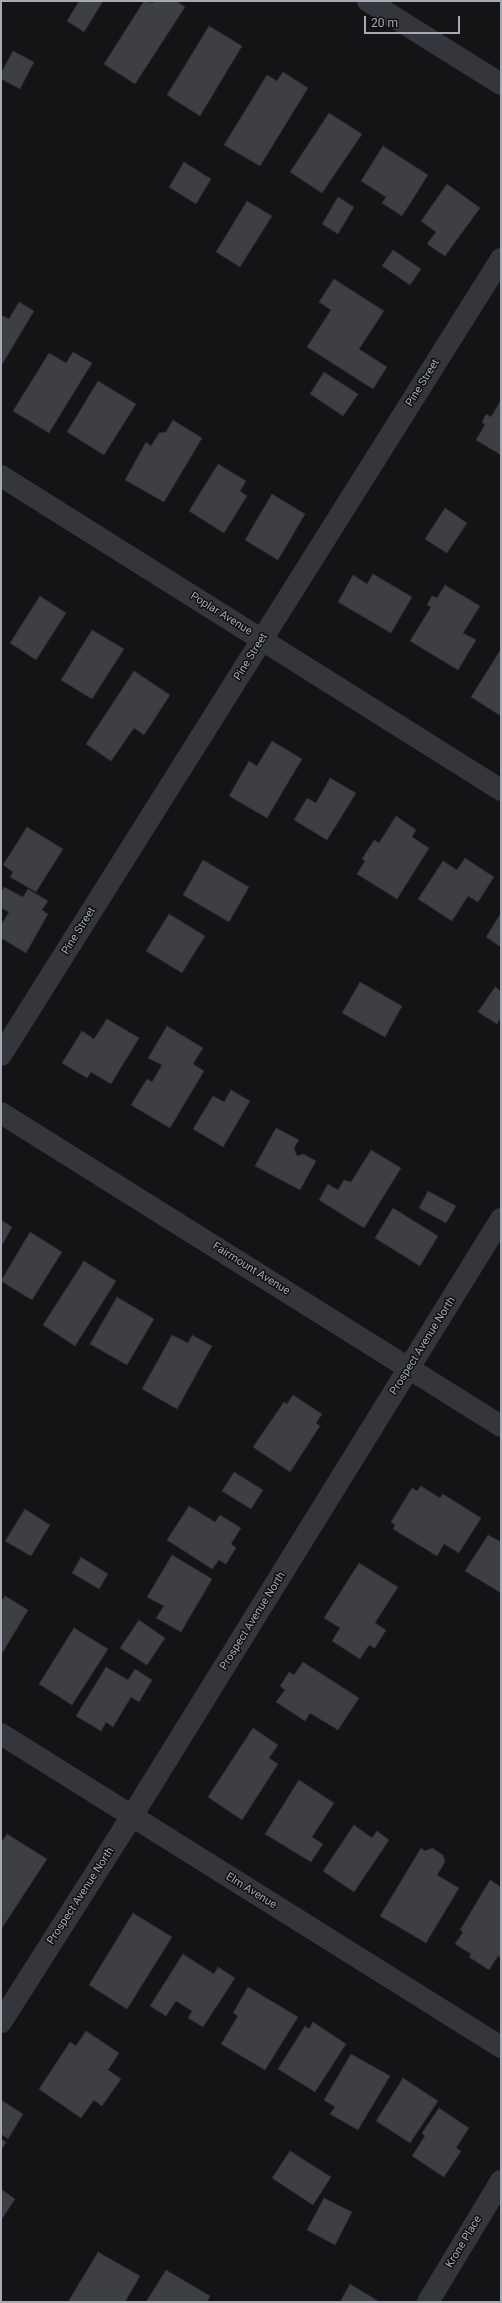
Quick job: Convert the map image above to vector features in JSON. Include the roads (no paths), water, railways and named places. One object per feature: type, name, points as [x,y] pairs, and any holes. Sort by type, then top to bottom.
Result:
[{"type":"street","points":[[368,1],[501,84]]},
{"type":"street","name":"Pine Street","points":[[1,1055],[501,259]]},
{"type":"street","name":"Poplar Avenue","points":[[1,476],[501,790]]},
{"type":"street","name":"Fairmount Avenue","points":[[1,1113],[501,1426]]},
{"type":"street","name":"Prospect Avenue North","points":[[1,2022],[132,1816],[501,1219]]},
{"type":"street","name":"Elm Avenue","points":[[1,1734],[501,2047]]},
{"type":"street","name":"Krone Place","points":[[428,2302],[501,2181]]}]
